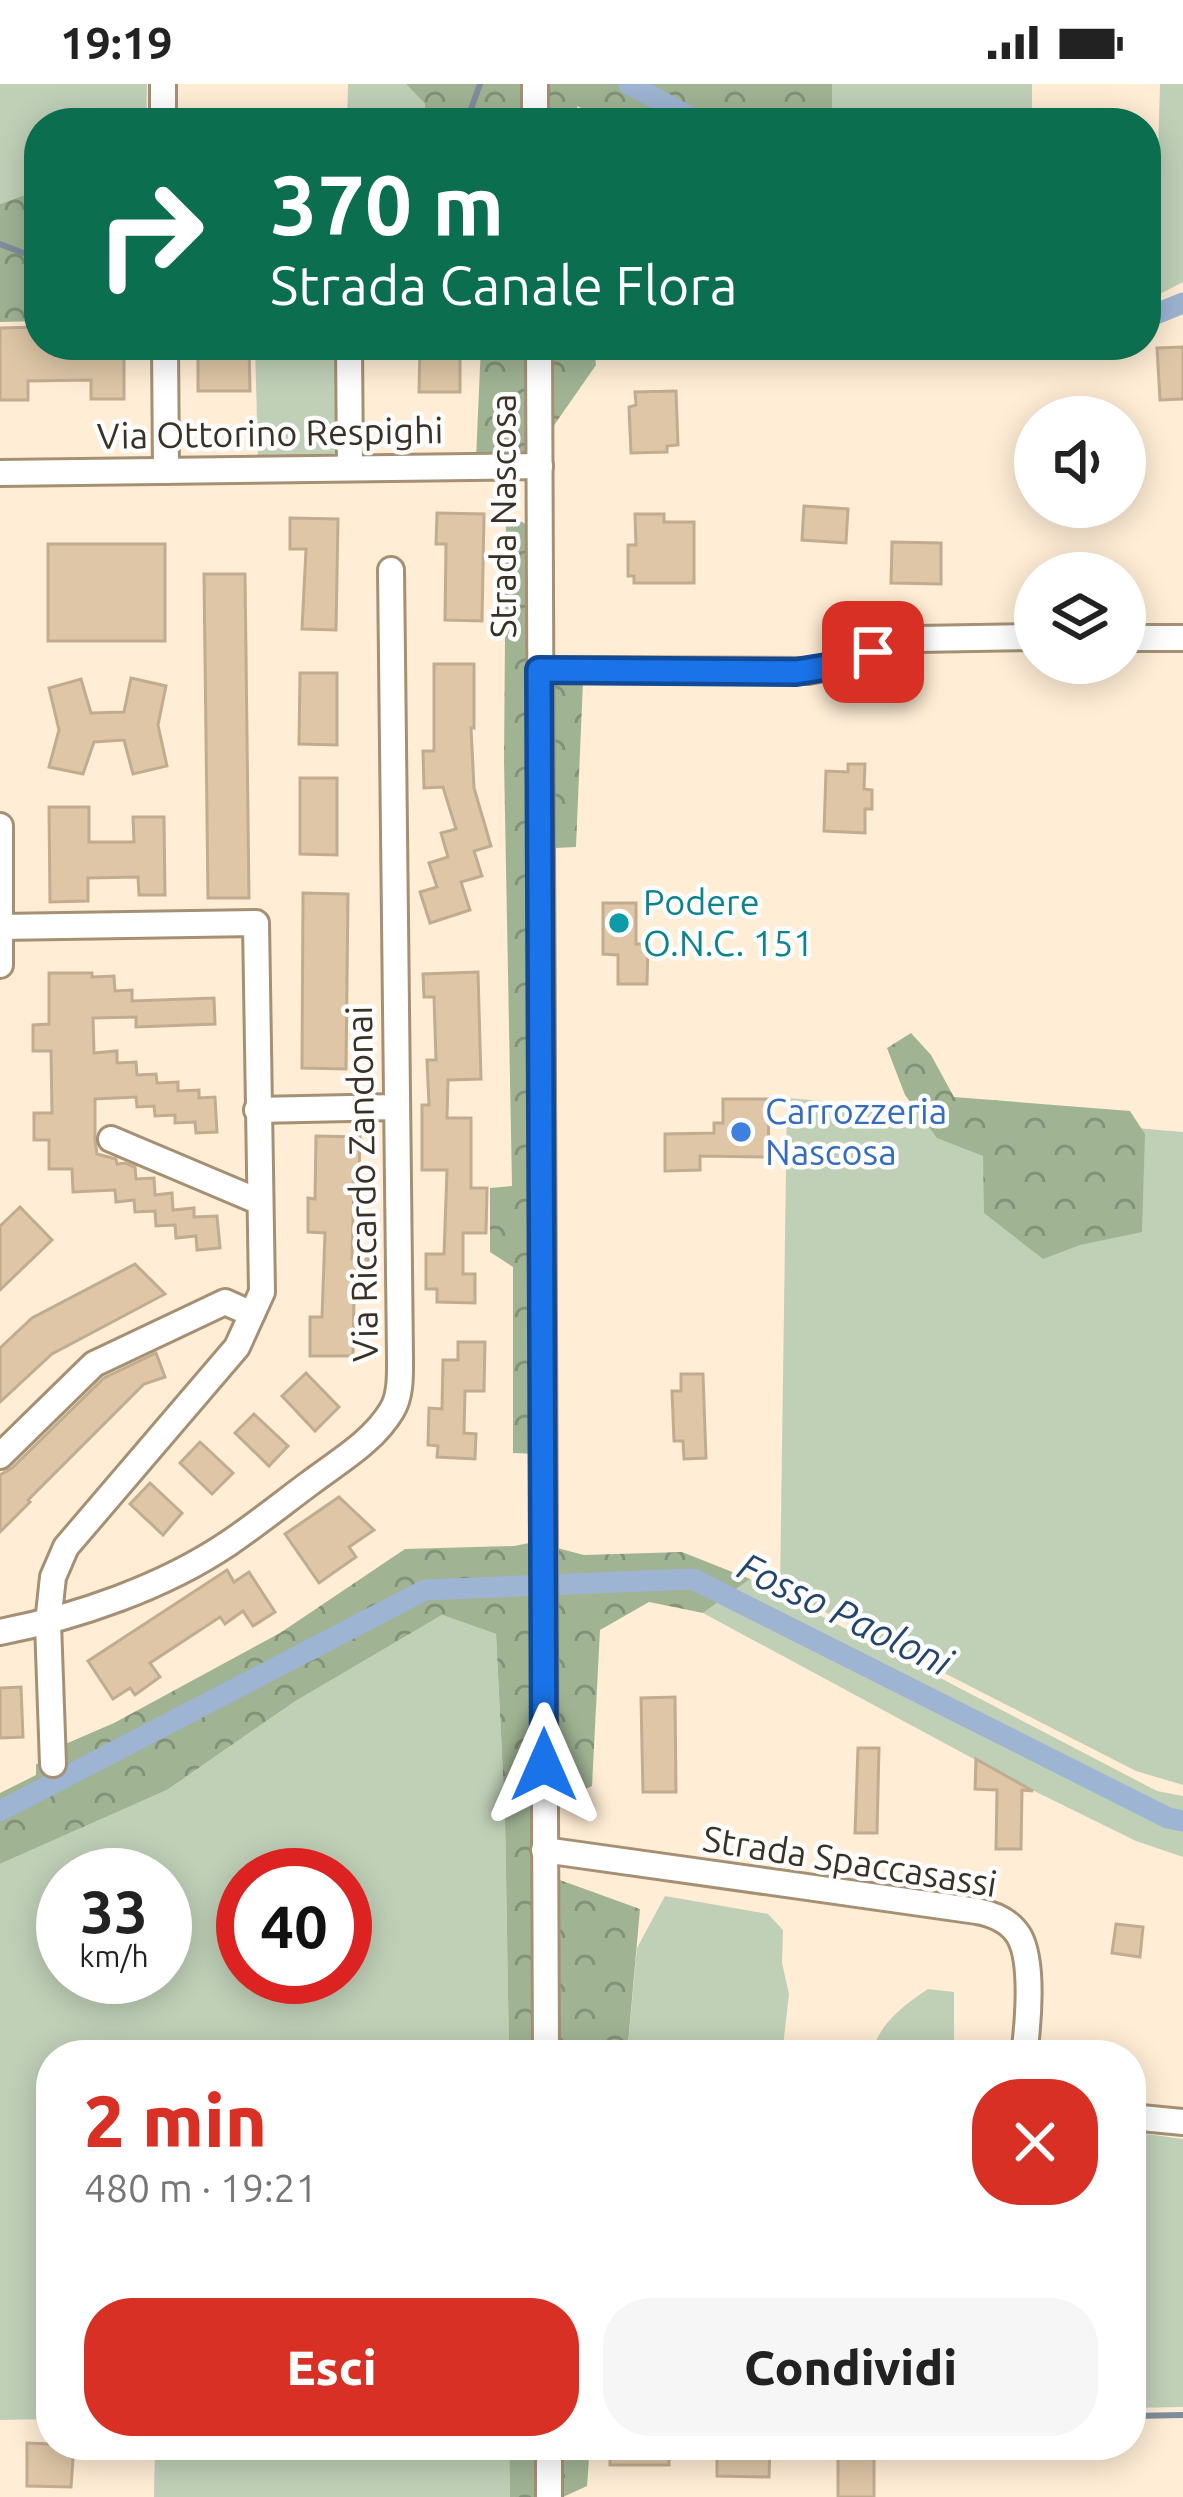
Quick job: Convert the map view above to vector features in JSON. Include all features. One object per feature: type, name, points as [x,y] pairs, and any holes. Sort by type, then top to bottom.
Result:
[{"type":"street","points":[[165,360],[166,471]]},
{"type":"street","points":[[349,360],[350,468]]},
{"type":"street","name":"Strada Nascosa","points":[[538,360],[546,2040]]},
{"type":"street","name":"Via Ottorino Respighi","points":[[0,473],[540,466]]},
{"type":"street","name":"Via Riccardo Zandonai","points":[[0,1633],[47,1623],[129,1593],[226,1545],[372,1437],[394,1406],[400,1379],[391,570]]},
{"type":"street","points":[[539,670],[796,672],[839,665],[917,639],[1014,637]]},
{"type":"street","points":[[1146,638],[1183,638]]},
{"type":"street","points":[[0,826],[0,965]]},
{"type":"street","points":[[0,927],[256,923],[262,1292],[237,1348],[66,1547],[53,1576],[47,1623],[52,1764]]},
{"type":"street","points":[[257,1110],[397,1107]]},
{"type":"street","points":[[111,1139],[260,1202]]},
{"type":"street","points":[[0,1456],[94,1364],[225,1302],[252,1314]]},
{"type":"street","name":"Strada Spaccasassi","points":[[544,1850],[994,1916],[1016,1931],[1024,1949],[1026,2040]]},
{"type":"street","points":[[1146,2118],[1183,2122]]},
{"type":"street","points":[[549,2460],[549,2497]]},
{"type":"green space","points":[[0,84],[147,84],[146,108],[24,108],[24,195],[0,204]]},
{"type":"green space","points":[[348,84],[406,84],[425,104],[425,108],[347,108]]},
{"type":"green space","points":[[406,84],[832,84],[832,108],[425,108]]},
{"type":"green space","points":[[832,84],[1032,84],[1032,108],[832,108]]},
{"type":"green space","points":[[1160,84],[1183,84],[1183,282],[1161,293],[1161,108]]},
{"type":"green space","points":[[24,195],[24,321],[0,322],[0,204]]},
{"type":"green space","points":[[255,360],[335,360],[336,452],[327,458],[258,459]]},
{"type":"green space","points":[[480,360],[596,360],[532,457],[476,459]]},
{"type":"green space","points":[[506,514],[530,526],[531,656],[583,681],[576,847],[535,849],[538,1454],[513,1453],[513,1267],[490,1252],[490,1188],[512,1186],[504,761]]},
{"type":"green space","points":[[911,1033],[931,1055],[954,1097],[1130,1111],[1145,1134],[1142,1232],[1080,1245],[1043,1259],[984,1213],[983,1156],[937,1138],[905,1095],[887,1048]]},
{"type":"green space","points":[[787,1098],[1183,1132],[1183,1785],[1136,1771],[780,1589]]},
{"type":"green space","points":[[534,1542],[584,1555],[682,1552],[750,1579],[703,1613],[649,1602],[600,1630],[592,1786],[533,1813],[535,1871],[640,1909],[628,2040],[509,2040],[496,1634],[442,1615],[294,1702],[167,1790],[0,1864],[0,1793],[36,1775],[36,1764],[62,1761],[63,1745],[114,1723],[280,1633],[405,1549]]},
{"type":"green space","points":[[750,1579],[1157,1791],[1183,1796],[1183,1857],[1136,1841],[1022,1785],[703,1613]]},
{"type":"green space","points":[[442,1615],[496,1634],[509,2040],[36,2040],[36,2419],[0,2420],[0,1864],[36,1848],[36,2004],[192,2004],[192,1848],[36,1848],[167,1790],[294,1702]]},
{"type":"green space","points":[[665,1896],[768,1914],[783,1930],[782,1963],[789,1994],[784,2040],[628,2040],[637,1948]]},
{"type":"green space","points":[[928,1989],[954,1992],[954,2040],[877,2040],[901,2009]]},
{"type":"green space","points":[[1146,2134],[1183,2139],[1183,2407],[1146,2408]]},
{"type":"green space","points":[[155,2460],[509,2460],[510,2497],[154,2497]]},
{"type":"green space","points":[[509,2460],[589,2460],[587,2486],[563,2497],[510,2497]]},
{"type":"building","points":[[24,327],[24,360],[124,360],[124,399],[91,399],[91,380],[28,381],[28,400],[0,400],[0,328]]},
{"type":"building","points":[[1183,347],[1183,399],[1160,400],[1161,348]]},
{"type":"building","points":[[198,360],[249,360],[250,391],[198,391]]},
{"type":"building","points":[[420,360],[460,360],[460,392],[419,392]]},
{"type":"building","points":[[676,391],[678,445],[667,446],[667,452],[631,453],[629,407],[636,405],[635,392]]},
{"type":"building","points":[[804,506],[848,509],[846,543],[802,540]]},
{"type":"building","points":[[437,513],[484,514],[482,621],[445,620],[446,544],[436,544]]},
{"type":"building","points":[[635,514],[664,514],[664,522],[694,522],[694,583],[634,583],[634,576],[628,576],[628,545],[636,545]]},
{"type":"building","points":[[290,518],[338,519],[336,630],[302,629],[306,549],[290,549]]},
{"type":"building","points":[[892,542],[941,543],[941,584],[891,583]]},
{"type":"building","points":[[48,544],[165,544],[165,641],[48,641]]},
{"type":"building","points":[[204,574],[245,574],[249,898],[208,898]]},
{"type":"building","points":[[434,664],[474,664],[474,788],[491,846],[474,851],[482,876],[461,882],[470,910],[430,923],[420,892],[437,887],[429,863],[448,857],[441,833],[456,829],[443,787],[424,788],[423,751],[434,751]]},
{"type":"building","points":[[300,673],[337,673],[337,745],[299,744]]},
{"type":"building","points":[[131,678],[166,686],[158,725],[167,766],[133,774],[124,740],[94,742],[83,774],[49,767],[59,730],[49,688],[81,679],[91,713],[124,712]]},
{"type":"building","points":[[848,764],[865,764],[864,789],[872,790],[872,809],[865,809],[865,833],[824,831],[826,771],[848,772]]},
{"type":"building","points":[[300,778],[337,778],[337,855],[300,854]]},
{"type":"building","points":[[49,807],[89,807],[89,842],[134,842],[133,817],[164,817],[165,895],[139,895],[138,877],[88,878],[88,901],[50,902]]},
{"type":"building","points":[[303,893],[348,894],[346,1069],[302,1068]]},
{"type":"building","name":"Podere O.N.C. 151","points":[[603,903],[636,903],[636,944],[648,944],[647,984],[618,984],[618,955],[603,954]]},
{"type":"building","points":[[478,972],[481,1079],[448,1080],[447,1118],[471,1118],[471,1188],[487,1188],[486,1233],[463,1233],[463,1274],[475,1274],[475,1303],[437,1302],[437,1289],[426,1289],[426,1254],[444,1254],[447,1170],[422,1170],[422,1105],[429,1105],[427,1060],[436,1060],[434,997],[424,997],[423,974]]},
{"type":"building","points":[[49,973],[114,976],[115,991],[132,990],[132,1001],[214,998],[215,1024],[136,1027],[136,1017],[93,1018],[94,1053],[117,1051],[117,1063],[136,1062],[137,1075],[156,1074],[157,1083],[178,1082],[178,1091],[199,1090],[199,1098],[215,1097],[217,1132],[196,1133],[195,1122],[175,1123],[175,1115],[155,1116],[154,1106],[137,1107],[136,1097],[95,1099],[95,1140],[97,1154],[135,1167],[136,1179],[154,1178],[155,1195],[172,1193],[173,1210],[194,1208],[194,1217],[217,1216],[220,1248],[197,1250],[196,1236],[176,1238],[175,1225],[156,1226],[155,1211],[135,1212],[134,1200],[116,1202],[115,1190],[73,1192],[72,1169],[49,1169],[49,1140],[34,1140],[34,1113],[52,1113],[51,1051],[33,1051],[33,1025],[49,1024]]},
{"type":"building","name":"Carrozzeria Nascosa","points":[[723,1099],[769,1099],[768,1157],[700,1156],[700,1170],[665,1171],[665,1134],[714,1133],[714,1123],[723,1123]]},
{"type":"building","points":[[316,1136],[360,1137],[352,1259],[369,1259],[367,1298],[354,1297],[353,1356],[310,1356],[310,1317],[322,1317],[325,1233],[308,1232],[308,1198],[315,1199]]},
{"type":"building","points":[[20,1207],[52,1240],[0,1290],[0,1226]]},
{"type":"building","points":[[135,1264],[165,1294],[52,1354],[0,1402],[0,1348],[32,1318]]},
{"type":"building","points":[[458,1342],[485,1342],[484,1391],[465,1391],[464,1433],[476,1434],[475,1459],[437,1457],[438,1446],[428,1445],[429,1408],[442,1409],[443,1360],[458,1360]]},
{"type":"building","points":[[156,1353],[165,1377],[144,1384],[0,1532],[0,1475],[104,1378]]},
{"type":"building","points":[[306,1373],[339,1407],[315,1431],[282,1396]]},
{"type":"building","points":[[681,1374],[703,1374],[706,1458],[684,1459],[683,1441],[674,1441],[672,1391],[681,1391]]},
{"type":"building","points":[[254,1414],[288,1446],[269,1466],[235,1433]]},
{"type":"building","points":[[200,1442],[233,1473],[212,1494],[180,1463]]},
{"type":"building","points":[[150,1483],[182,1513],[163,1535],[130,1504]]},
{"type":"building","points":[[339,1497],[374,1530],[349,1547],[356,1557],[319,1583],[285,1534]]},
{"type":"building","points":[[227,1570],[234,1582],[249,1572],[275,1612],[253,1626],[243,1611],[225,1624],[220,1617],[150,1663],[160,1677],[135,1695],[130,1688],[113,1699],[88,1661]]},
{"type":"building","points":[[21,1687],[23,1737],[0,1738],[0,1688]]},
{"type":"building","points":[[675,1697],[676,1792],[643,1792],[641,1698]]},
{"type":"building","points":[[858,1748],[879,1748],[877,1833],[855,1833]]},
{"type":"building","points":[[976,1759],[1033,1791],[1022,1790],[1021,1849],[996,1849],[997,1790],[975,1789]]},
{"type":"building","points":[[1116,1924],[1143,1927],[1140,1957],[1112,1953]]},
{"type":"building","points":[[27,2443],[36,2443],[36,2460],[73,2460],[71,2487],[27,2486]]},
{"type":"building","points":[[610,2460],[669,2460],[669,2465],[610,2465]]},
{"type":"building","points":[[717,2460],[770,2460],[769,2477],[717,2476]]},
{"type":"building","points":[[838,2460],[874,2460],[874,2497],[838,2497]]},
{"type":"waterway","points":[[471,108],[480,84]]},
{"type":"waterway","points":[[629,84],[673,108]]},
{"type":"waterway","points":[[0,244],[24,253]]},
{"type":"waterway","points":[[1161,312],[1183,303]]},
{"type":"waterway","name":"Fosso Paoloni","points":[[0,1811],[425,1590],[693,1579],[1168,1818],[1183,1821]]},
{"type":"waterway","points":[[1146,2416],[1183,2415]]},
{"type":"place","name":"Podere O.N.C. 151","points":[[619,923]]},
{"type":"place","name":"Carrozzeria Nascosa","points":[[741,1132]]},
{"type":"route","points":[[544,1765],[539,670],[796,672],[820,670],[873,652]]}]
